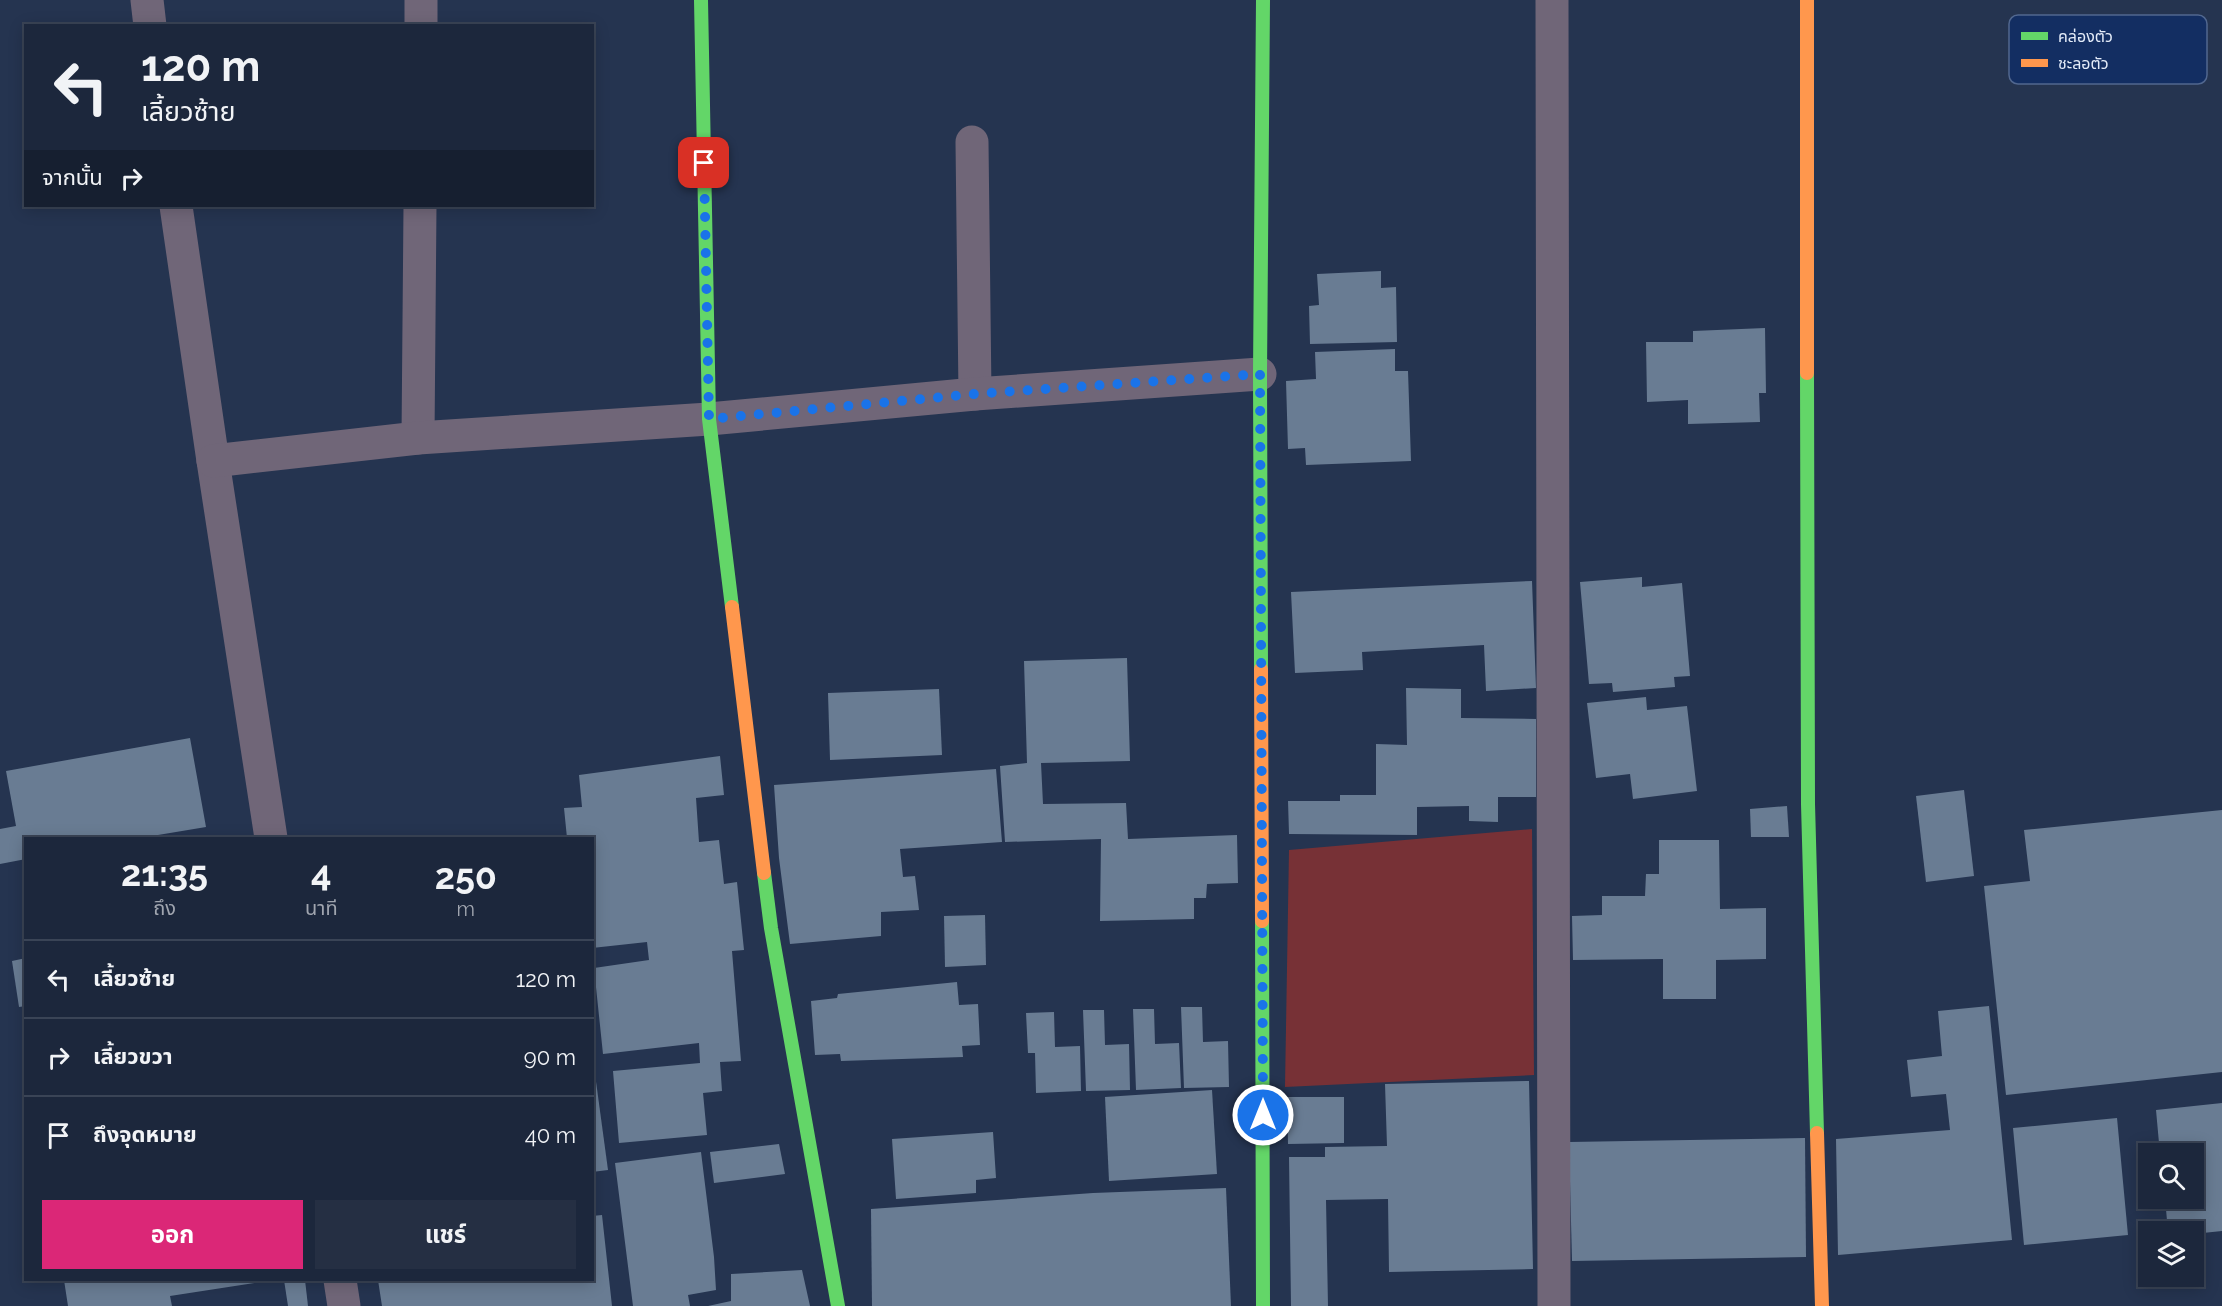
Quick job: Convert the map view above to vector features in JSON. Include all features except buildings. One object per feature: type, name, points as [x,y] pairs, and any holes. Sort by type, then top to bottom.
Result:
[{"type":"street","points":[[147,0],[150,24]]},
{"type":"street","points":[[421,0],[421,24]]},
{"type":"street","points":[[701,0],[709,419],[771,927],[838,1306]]},
{"type":"street","points":[[1263,0],[1260,374],[1263,1306]]},
{"type":"street","points":[[1552,0],[1554,1306]]},
{"type":"street","points":[[1807,0],[1808,804],[1822,1306]]},
{"type":"street","points":[[972,142],[975,394]]},
{"type":"street","points":[[176,207],[272,837]]},
{"type":"street","points":[[418,438],[420,207]]},
{"type":"street","points":[[213,461],[418,438],[709,419],[975,394],[1260,374]]},
{"type":"street","points":[[340,1281],[344,1306]]},
{"type":"shaded area","points":[[1532,829],[1534,1075],[1285,1087],[1289,850]]},
{"type":"traffic: fast","points":[[701,0],[709,419],[732,607]]},
{"type":"traffic: fast","points":[[1261,669],[1260,374],[1263,0]]},
{"type":"traffic: fast","points":[[1807,373],[1808,804],[1817,1133]]},
{"type":"traffic: fast","points":[[764,873],[771,928],[838,1306]]},
{"type":"traffic: fast","points":[[1262,921],[1263,1306]]},
{"type":"traffic: slow","points":[[1807,0],[1807,373]]},
{"type":"traffic: slow","points":[[732,607],[764,873]]},
{"type":"traffic: slow","points":[[1261,669],[1262,921]]},
{"type":"traffic: slow","points":[[1817,1133],[1822,1306]]},
{"type":"route","points":[[704,163],[709,419],[975,394],[1260,374],[1263,1115]]}]
